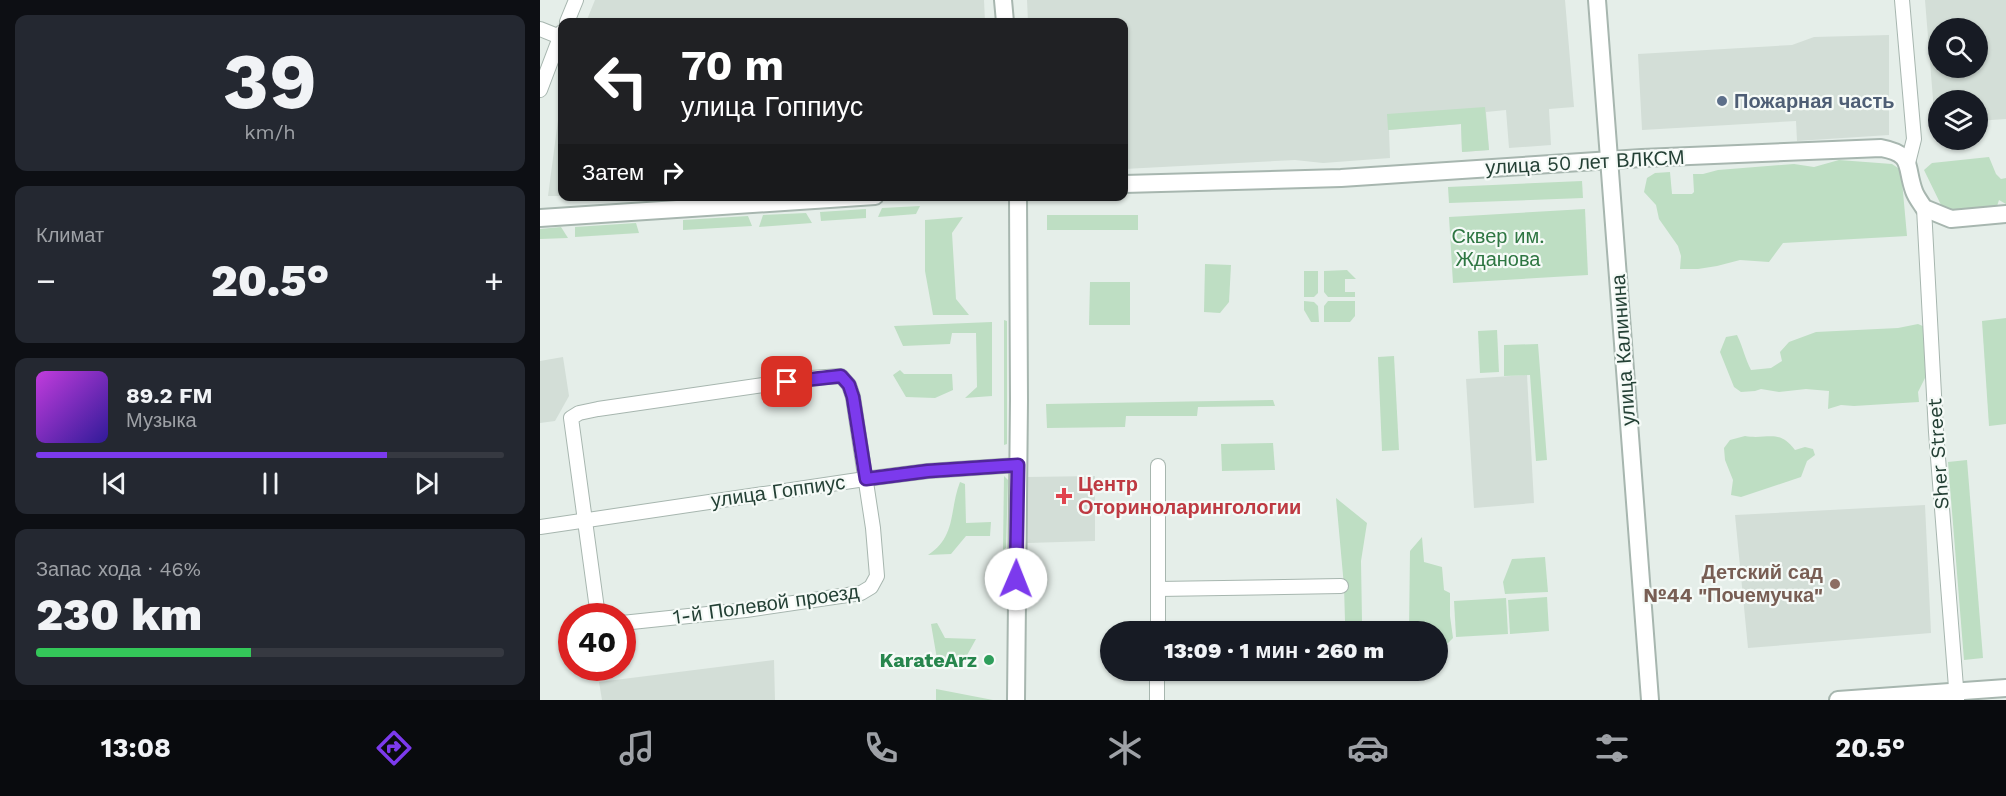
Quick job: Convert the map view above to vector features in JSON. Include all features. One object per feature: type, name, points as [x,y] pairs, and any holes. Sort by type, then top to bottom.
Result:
[{"type":"street","points":[[569,18],[576,0]]},
{"type":"street","points":[[1003,0],[1005,18]]},
{"type":"street","name":"улица Калинина","points":[[1597,0],[1650,700]]},
{"type":"street","points":[[1902,0],[1914,139],[1908,163],[1914,190],[1924,208],[1951,219],[2006,214]]},
{"type":"street","points":[[540,29],[558,34]]},
{"type":"street","points":[[540,90],[558,43]]},
{"type":"street","name":"улица 50 лет ВЛКСМ","points":[[1128,184],[1341,178],[1608,160],[1881,148],[1896,151],[1908,163]]},
{"type":"street","points":[[540,218],[799,201]]},
{"type":"street","points":[[1016,700],[1017,201]]},
{"type":"street","name":"Sher Street","points":[[1924,208],[1936,432],[1956,696]]},
{"type":"street","name":"1-й Полевой проезд","points":[[584,520],[571,418],[579,412],[799,380],[841,376],[849,385],[853,397],[873,528],[877,576],[871,587],[861,593],[746,610],[636,621]]},
{"type":"street","name":"улица Гоппиус","points":[[540,527],[866,479],[928,471],[1018,465]]},
{"type":"street","points":[[1158,466],[1158,621]]},
{"type":"street","points":[[584,520],[596,603]]},
{"type":"street","points":[[1158,589],[1341,586]]},
{"type":"street","points":[[1157,681],[1157,700]]},
{"type":"street","points":[[1838,700],[1956,696],[2006,688]]},
{"type":"shaded area","points":[[595,0],[984,0],[985,18],[588,18]]},
{"type":"shaded area","points":[[1027,0],[1565,0],[1574,107],[1549,109],[1551,145],[1509,148],[1506,110],[1486,112],[1489,150],[1462,152],[1461,124],[1389,130],[1390,158],[1323,163],[1295,160],[1128,169],[1128,18],[1028,18]]},
{"type":"shaded area","points":[[1925,0],[2006,0],[2006,119],[1988,120],[1988,90],[1932,90],[1931,78],[1988,78],[1988,18],[1928,18],[1928,37]]},
{"type":"shaded area","points":[[1889,35],[1889,135],[1797,141],[1796,121],[1642,130],[1638,54],[1792,45],[1814,37]]},
{"type":"shaded area","points":[[558,120],[558,196],[548,196]]},
{"type":"shaded area","points":[[563,357],[569,396],[555,421],[540,423],[540,361]]},
{"type":"shaded area","points":[[1527,375],[1534,503],[1474,508],[1466,379]]},
{"type":"shaded area","points":[[1095,476],[1095,541],[1027,543],[1027,477]]},
{"type":"shaded area","name":"Детский сад №44 \"Почемучка\"","points":[[1925,505],[1931,633],[1748,648],[1735,515]]},
{"type":"shaded area","points":[[774,660],[775,700],[602,700],[599,682],[636,681],[636,677]]},
{"type":"green space","points":[[1485,107],[1489,150],[1462,152],[1461,124],[1388,130],[1387,114]]},
{"type":"green space","points":[[1989,157],[1996,174],[2001,179],[2006,178],[2006,204],[1999,200],[1996,209],[1952,213],[1943,209],[1924,170],[1932,163]]},
{"type":"green space","points":[[1839,160],[1892,164],[1901,170],[1907,236],[1783,243],[1769,262],[1740,260],[1698,269],[1680,269],[1681,256],[1678,246],[1659,219],[1656,205],[1644,192],[1647,178],[1655,173],[1670,172],[1672,194],[1692,194],[1694,192],[1693,174],[1794,164],[1814,167]]},
{"type":"green space","points":[[1582,181],[1583,198],[1449,203],[1448,187]]},
{"type":"green space","points":[[920,206],[916,214],[878,217],[882,208]]},
{"type":"green space","points":[[866,209],[866,218],[821,221],[820,212]]},
{"type":"green space","name":"Сквер им. Жданова","points":[[1585,209],[1588,275],[1453,283],[1449,217]]},
{"type":"green space","points":[[806,213],[812,223],[759,227],[763,215]]},
{"type":"green space","points":[[1047,215],[1138,215],[1138,230],[1047,230]]},
{"type":"green space","points":[[748,216],[752,226],[683,230],[683,220]]},
{"type":"green space","points":[[963,217],[952,233],[956,299],[969,315],[933,315],[925,271],[925,220]]},
{"type":"green space","points":[[636,223],[639,233],[575,237],[575,227]]},
{"type":"green space","points":[[561,227],[568,238],[540,239],[540,229]]},
{"type":"green space","points":[[1205,264],[1231,265],[1229,302],[1220,313],[1204,312]]},
{"type":"green space","points":[[1347,270],[1356,279],[1345,279],[1345,292],[1355,292],[1355,297],[1328,297],[1324,292],[1324,271]]},
{"type":"green space","points":[[1304,271],[1318,271],[1318,293],[1314,297],[1304,297]]},
{"type":"green space","points":[[1090,282],[1130,282],[1130,325],[1089,325]]},
{"type":"green space","points":[[1304,301],[1314,302],[1318,306],[1319,322],[1311,322],[1304,310]]},
{"type":"green space","points":[[1328,301],[1355,301],[1355,316],[1350,322],[1324,322],[1324,306]]},
{"type":"green space","points":[[2006,318],[2006,424],[1989,426],[1982,321]]},
{"type":"green space","points":[[1004,320],[1007,321],[1007,444],[1004,445]]},
{"type":"green space","points":[[992,322],[992,396],[965,398],[977,387],[976,333],[952,333],[950,344],[903,346],[894,326]]},
{"type":"green space","points":[[1918,324],[1925,327],[1925,378],[1918,392],[1919,402],[1841,405],[1828,409],[1829,391],[1806,389],[1779,392],[1761,389],[1741,392],[1734,387],[1720,352],[1726,337],[1737,335],[1751,370],[1771,368],[1782,361],[1780,352],[1789,342],[1816,332],[1898,328]]},
{"type":"green space","points":[[1497,330],[1499,372],[1480,373],[1478,331]]},
{"type":"green space","points":[[1538,344],[1547,460],[1536,461],[1530,375],[1504,376],[1504,345]]},
{"type":"green space","points":[[1394,356],[1399,450],[1382,451],[1378,357]]},
{"type":"green space","points":[[900,370],[904,374],[952,374],[953,390],[935,398],[906,397],[893,375]]},
{"type":"green space","points":[[1273,400],[1275,406],[1198,407],[1197,416],[1126,416],[1125,427],[1047,428],[1046,404]]},
{"type":"green space","points":[[1745,436],[1778,437],[1784,439],[1795,450],[1805,447],[1813,449],[1815,455],[1807,461],[1801,477],[1741,497],[1731,495],[1733,480],[1725,460],[1724,448],[1730,440]]},
{"type":"green space","points":[[1273,443],[1275,470],[1222,471],[1221,444]]},
{"type":"green space","points":[[1967,460],[1983,658],[1964,660],[1948,462]]},
{"type":"green space","points":[[1004,476],[1008,480],[1006,548],[1003,550]]},
{"type":"green space","points":[[960,482],[965,484],[966,523],[991,522],[990,536],[966,536],[951,554],[928,555],[944,540],[948,531]]},
{"type":"green space","points":[[1336,498],[1367,523],[1361,561],[1362,621],[1345,621]]},
{"type":"green space","points":[[1422,537],[1424,562],[1442,567],[1444,590],[1450,593],[1453,638],[1448,643],[1448,621],[1409,621],[1410,551]]},
{"type":"green space","points":[[1545,557],[1548,592],[1505,594],[1503,582],[1512,559]]},
{"type":"green space","points":[[1547,597],[1549,631],[1510,634],[1508,600]]},
{"type":"green space","points":[[1506,598],[1508,634],[1456,637],[1454,601]]},
{"type":"green space","points":[[937,623],[945,638],[976,639],[966,657],[937,659],[931,624]]},
{"type":"green space","points":[[936,689],[993,700],[936,700]]},
{"type":"place","name":"Пожарная часть","points":[[1722,101]]},
{"type":"place","name":"Центр Оториноларингологии","points":[[1064,496]]},
{"type":"place","name":"Детский сад №44 \"Почемучка\"","points":[[1835,584]]},
{"type":"place","name":"KarateArz","points":[[989,660]]},
{"type":"route","points":[[787,382],[841,376],[849,385],[853,397],[866,479],[928,471],[1018,465],[1016,579]]}]
